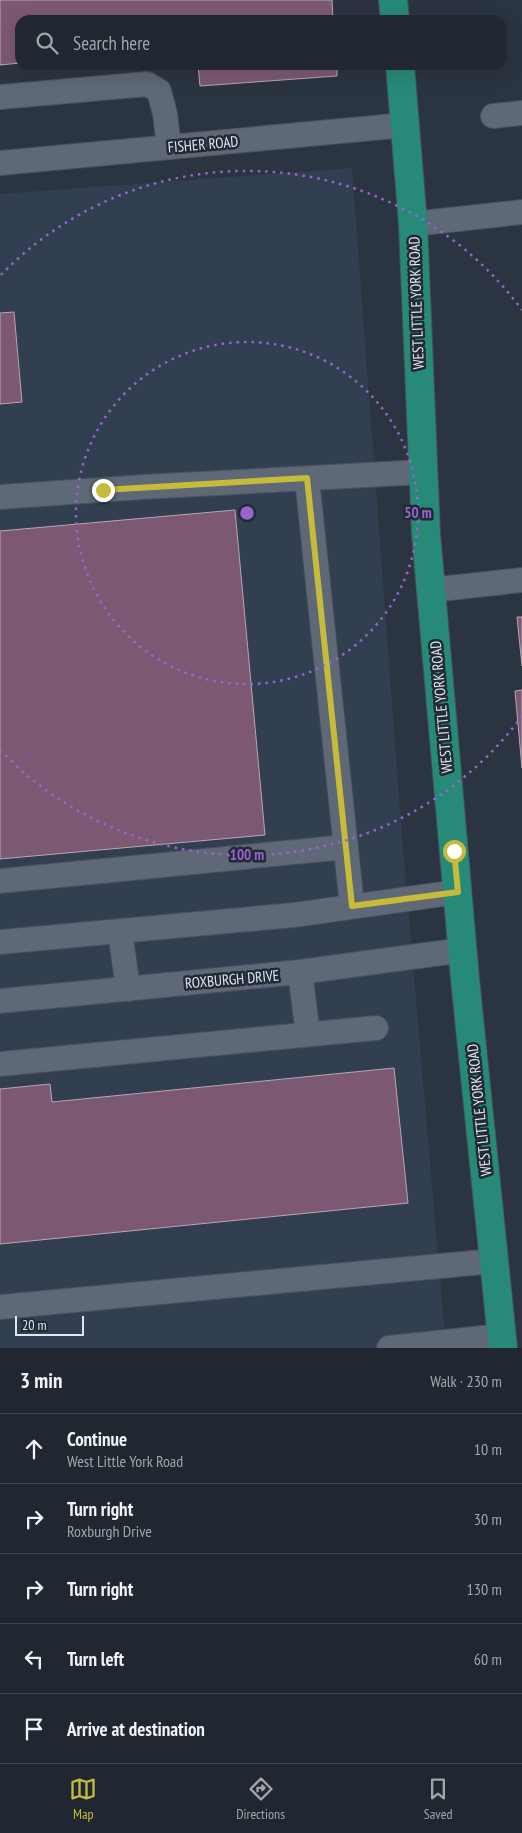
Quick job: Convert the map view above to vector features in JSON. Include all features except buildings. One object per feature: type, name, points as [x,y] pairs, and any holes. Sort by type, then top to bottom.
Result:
[{"type":"main road","points":[[394,0],[395,15]]},
{"type":"main road","name":"WEST LITTLE YORK ROAD","points":[[400,70],[414,224],[423,472],[431,590],[463,950],[502,1342]]},
{"type":"street","points":[[0,97],[147,84],[158,91],[166,114],[169,147]]},
{"type":"street","points":[[493,116],[522,113]]},
{"type":"street","name":"FISHER ROAD","points":[[0,163],[405,125]]},
{"type":"street","points":[[414,224],[522,212]]},
{"type":"street","points":[[0,497],[423,472]]},
{"type":"street","points":[[307,478],[352,906]]},
{"type":"street","points":[[431,590],[522,580]]},
{"type":"street","points":[[0,881],[346,847]]},
{"type":"street","points":[[0,942],[294,914],[458,892]]},
{"type":"street","points":[[120,931],[128,989]]},
{"type":"street","name":"ROXBURGH DRIVE","points":[[0,1001],[300,972],[463,950]]},
{"type":"street","points":[[300,972],[308,1034]]},
{"type":"street","points":[[0,1064],[376,1028]]},
{"type":"street","points":[[0,1307],[494,1261]]},
{"type":"street","points":[[390,1348],[502,1342]]},
{"type":"shaded area","points":[[352,168],[402,836],[446,1348],[0,1348],[0,194]]},
{"type":"route","points":[[103,490],[307,478],[352,906],[458,892],[454,851]]}]
